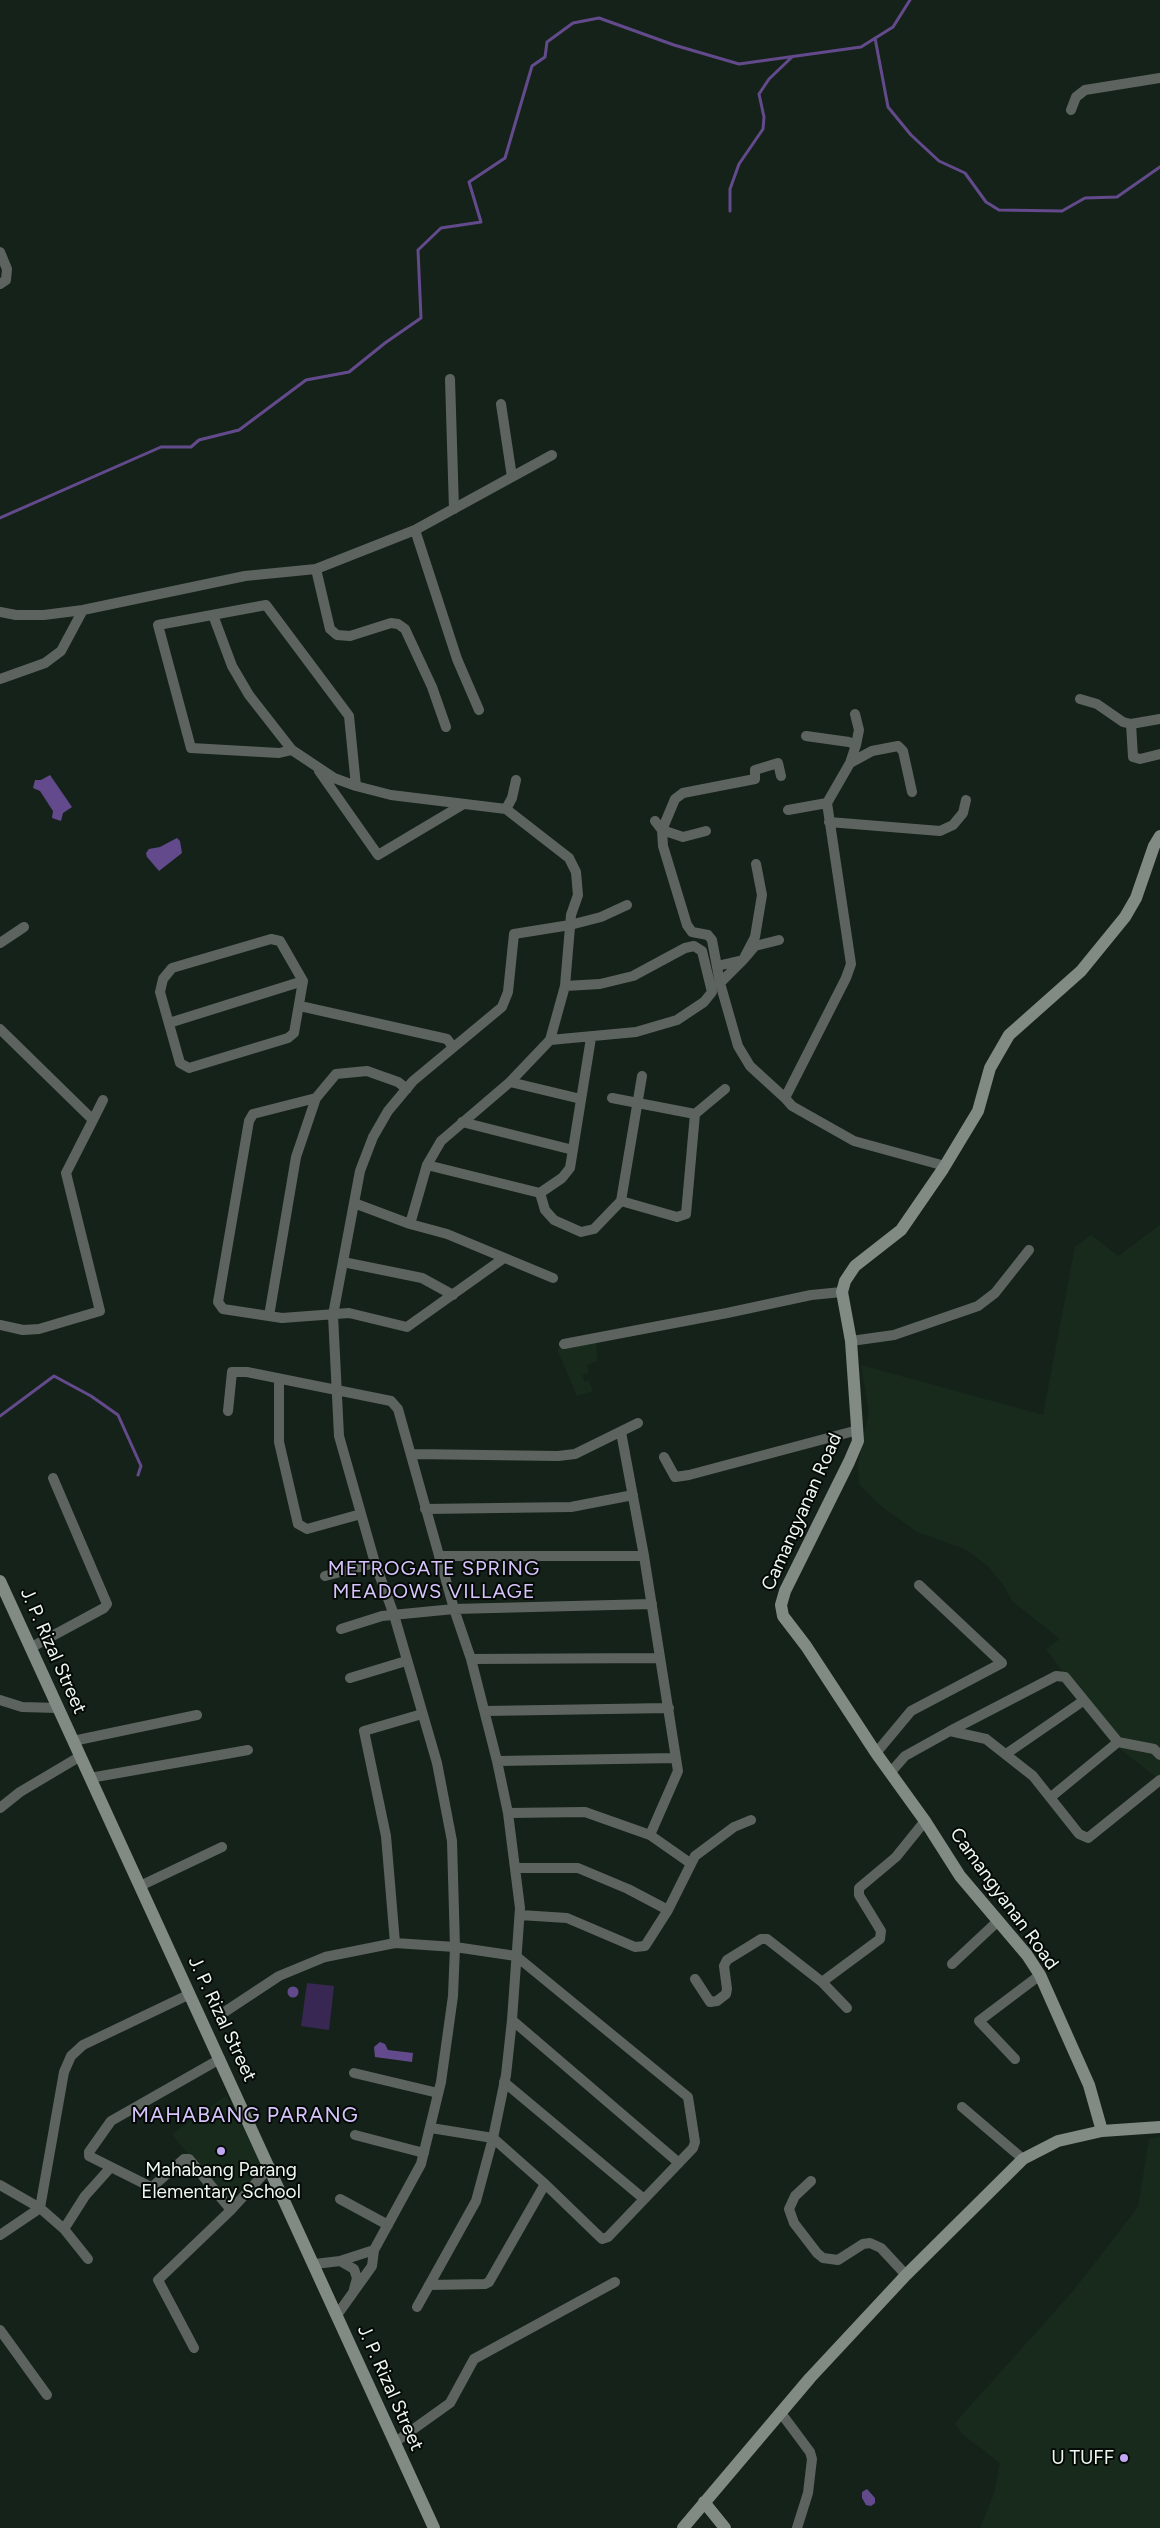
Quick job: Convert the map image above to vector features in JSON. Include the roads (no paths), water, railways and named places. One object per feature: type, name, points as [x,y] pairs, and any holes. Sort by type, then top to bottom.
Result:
[{"type":"street","points":[[1071,110],[1076,97],[1085,90],[1160,78]]},
{"type":"street","points":[[0,252],[7,269],[6,280],[0,284]]},
{"type":"street","points":[[450,379],[454,509]]},
{"type":"street","points":[[501,404],[512,477]]},
{"type":"street","points":[[0,612],[25,615],[83,610],[245,576],[316,569],[415,530],[552,454]]},
{"type":"street","points":[[415,530],[457,659],[479,710]]},
{"type":"street","points":[[316,569],[330,629],[337,635],[350,636],[392,623],[398,624],[405,629],[432,688],[446,726]]},
{"type":"street","points":[[292,750],[279,754],[191,748],[158,625],[266,605],[349,716],[356,786]]},
{"type":"street","points":[[0,679],[45,663],[61,651],[83,610]]},
{"type":"street","points":[[212,615],[232,666],[249,695],[292,750],[334,778],[356,786],[390,795],[506,809],[569,858],[576,872],[578,895],[570,914],[565,986],[550,1040],[510,1082],[441,1141],[427,1165],[410,1224]]},
{"type":"street","points":[[1080,699],[1097,704],[1123,722],[1131,724],[1160,719]]},
{"type":"street","points":[[785,1098],[851,964],[827,803],[850,763],[856,745],[859,730],[854,714]]},
{"type":"street","points":[[1131,724],[1133,757],[1140,759],[1160,754]]},
{"type":"street","points":[[806,736],[849,742],[856,745]]},
{"type":"street","points":[[850,763],[872,751],[898,746],[904,751],[912,792]]},
{"type":"street","points":[[781,776],[778,764],[755,770],[755,779],[683,793],[675,798],[662,830],[663,846],[687,925],[692,932],[708,935],[712,940],[720,982],[738,1046],[750,1066],[792,1106],[854,1141],[944,1166]]},
{"type":"street","points":[[314,765],[378,856],[462,805]]},
{"type":"street","points":[[506,809],[512,798],[516,780]]},
{"type":"street","points":[[829,822],[940,831],[952,825],[963,814],[966,800]]},
{"type":"street","points":[[788,810],[827,803]]},
{"type":"street","points":[[655,821],[662,830],[683,837],[706,831]]},
{"type":"street","points":[[564,1344],[727,1314],[811,1295],[842,1292],[845,1280],[855,1266],[900,1230],[944,1166],[978,1111],[990,1068],[997,1052],[1009,1035],[1081,971],[1125,917],[1136,898],[1154,846],[1160,836]]},
{"type":"street","points":[[717,966],[743,960],[755,937],[762,895],[756,864]]},
{"type":"street","points":[[337,2315],[372,2266],[374,2250],[407,2192],[424,2153],[438,2093],[451,2014],[455,1947],[452,1841],[437,1763],[394,1615],[374,1563],[338,1436],[333,1315],[360,1171],[373,1137],[388,1112],[407,1089],[453,1047],[502,1007],[508,992],[514,934],[570,925],[601,917],[627,905]]},
{"type":"street","points":[[0,943],[24,927]]},
{"type":"street","points":[[271,939],[280,941],[303,981],[300,1006],[294,1033],[288,1038],[189,1068],[180,1063],[160,992],[163,979],[172,968],[271,939]]},
{"type":"street","points":[[720,982],[743,960],[754,946],[778,940]]},
{"type":"street","points":[[550,1040],[591,1038],[636,1032],[669,1022],[704,1002],[712,992],[702,951],[694,946],[685,948],[633,976],[608,982],[565,986]]},
{"type":"street","points":[[169,1023],[303,981]]},
{"type":"street","points":[[300,1006],[447,1039],[453,1047]]},
{"type":"street","points":[[0,1030],[93,1120]]},
{"type":"street","points":[[427,1165],[540,1193],[562,1178],[570,1168],[591,1038]]},
{"type":"street","points":[[269,1316],[296,1157],[316,1098],[336,1074],[366,1071],[398,1082],[407,1089]]},
{"type":"street","points":[[540,1193],[545,1210],[554,1220],[582,1232],[594,1229],[620,1201],[642,1076]]},
{"type":"street","points":[[510,1082],[581,1099]]},
{"type":"street","points":[[620,1201],[677,1216],[686,1214],[695,1114],[725,1089]]},
{"type":"street","points":[[316,1098],[253,1114],[249,1121],[218,1302],[223,1309],[282,1318],[348,1314],[407,1327],[504,1258]]},
{"type":"street","points":[[612,1098],[695,1114]]},
{"type":"street","points":[[0,1324],[23,1330],[39,1329],[100,1311],[66,1172],[103,1100]]},
{"type":"street","points":[[462,1122],[573,1150]]},
{"type":"street","points":[[354,1203],[410,1224],[447,1234],[553,1278]]},
{"type":"street","points":[[851,1342],[894,1335],[978,1306],[995,1293],[1029,1250]]},
{"type":"street","points":[[343,1262],[422,1278],[453,1295]]},
{"type":"street","name":"Camangyanan Road","points":[[842,1292],[851,1342],[858,1440],[785,1591],[781,1605],[783,1616],[876,1753],[925,1821],[960,1876],[1027,1955],[1040,1975],[1089,2085],[1102,2131]]},
{"type":"street","points":[[228,1411],[232,1372],[247,1372],[391,1402],[398,1408],[454,1609],[471,1659],[497,1761],[508,1814],[520,1915],[512,2020],[504,2082],[493,2138],[476,2201],[417,2307]]},
{"type":"street","points":[[279,1380],[279,1442],[298,1524],[307,1529],[361,1514]]},
{"type":"street","points":[[412,1454],[558,1456],[576,1454],[638,1423]]},
{"type":"street","points":[[664,1457],[675,1477],[858,1430]]},
{"type":"street","points":[[621,1432],[644,1556],[678,1771],[650,1835]]},
{"type":"street","points":[[30,1648],[104,1608],[107,1604],[53,1478]]},
{"type":"street","points":[[425,1509],[570,1507],[633,1495]]},
{"type":"street","points":[[439,1556],[644,1556]]},
{"type":"street","points":[[325,1576],[374,1563]]},
{"type":"street","name":"J. P. Rizal Street","points":[[0,1581],[79,1757],[270,2166],[434,2528]]},
{"type":"street","points":[[876,1753],[911,1711],[1002,1663],[919,1585]]},
{"type":"street","points":[[341,1629],[382,1616],[454,1609],[652,1604]]},
{"type":"street","points":[[471,1659],[660,1658]]},
{"type":"street","points":[[350,1678],[406,1661]]},
{"type":"street","points":[[890,1773],[906,1756],[1056,1676],[1065,1677],[1118,1742],[1154,1749],[1160,1755]]},
{"type":"street","points":[[0,1700],[22,1706],[58,1708]]},
{"type":"street","points":[[1006,1754],[1083,1701]]},
{"type":"street","points":[[485,1711],[669,1708]]},
{"type":"street","points":[[73,1741],[197,1714]]},
{"type":"street","points":[[395,1943],[386,1836],[364,1730],[422,1714]]},
{"type":"street","points":[[950,1731],[986,1740],[1006,1754],[1033,1776],[1079,1834],[1088,1838],[1160,1780]]},
{"type":"street","points":[[1051,1797],[1118,1742]]},
{"type":"street","points":[[90,1778],[248,1750]]},
{"type":"street","points":[[0,1808],[20,1792],[79,1757]]},
{"type":"street","points":[[497,1761],[676,1758]]},
{"type":"street","points":[[508,1814],[585,1812],[650,1835],[690,1863]]},
{"type":"street","points":[[520,1915],[567,1918],[641,1948],[645,1946],[668,1910],[695,1856],[734,1827],[751,1820]]},
{"type":"street","points":[[822,1982],[880,1939],[881,1931],[859,1895],[859,1888],[896,1857],[925,1821]]},
{"type":"street","points":[[140,1886],[222,1847]]},
{"type":"street","points":[[515,1868],[578,1868],[628,1888],[668,1910]]},
{"type":"street","points":[[952,1964],[998,1921]]},
{"type":"street","points":[[695,1979],[710,2002],[717,2001],[726,1994],[724,1966],[727,1960],[761,1939],[766,1939],[822,1982],[847,2008]]},
{"type":"street","points":[[220,2015],[279,1976],[325,1956],[395,1943],[455,1947],[516,1956],[689,2099],[695,2144],[608,2237],[602,2239],[545,2184],[493,2138],[431,2128]]},
{"type":"street","points":[[1015,2059],[979,2021],[1040,1975]]},
{"type":"street","points":[[0,2235],[40,2208],[64,2072],[71,2056],[83,2044],[190,1994]]},
{"type":"street","points":[[512,2020],[679,2162]]},
{"type":"street","points":[[220,2059],[111,2121],[88,2154],[156,2189],[184,2160],[189,2159],[231,2210]]},
{"type":"street","points":[[354,2072],[438,2093]]},
{"type":"street","points":[[504,2082],[644,2200]]},
{"type":"street","points":[[962,2107],[1023,2159]]},
{"type":"street","points":[[683,2528],[810,2378],[906,2275],[1023,2159],[1058,2141],[1102,2131],[1160,2127]]},
{"type":"street","points":[[355,2135],[424,2153]]},
{"type":"street","points":[[194,2348],[158,2280],[231,2210],[270,2166]]},
{"type":"street","points":[[64,2229],[85,2196],[110,2167]]},
{"type":"street","points":[[812,2181],[795,2196],[789,2209],[794,2223],[823,2258],[838,2260],[863,2244],[870,2243],[881,2248],[906,2275]]},
{"type":"street","points":[[429,2285],[487,2283],[545,2184]]},
{"type":"street","points":[[0,2185],[40,2208],[64,2229],[88,2259]]},
{"type":"street","points":[[340,2200],[388,2225]]},
{"type":"street","points":[[314,2264],[340,2261],[374,2250]]},
{"type":"street","points":[[340,2261],[354,2269],[356,2278],[354,2290]]},
{"type":"street","points":[[394,2443],[450,2403],[474,2359],[615,2282]]},
{"type":"street","points":[[0,2330],[47,2395]]},
{"type":"street","points":[[781,2413],[810,2452],[812,2459],[808,2492],[797,2528]]},
{"type":"street","points":[[704,2502],[726,2528]]},
{"type":"waterway","points":[[0,518],[161,447],[191,447],[199,440],[239,430],[306,380],[349,372],[385,343],[421,318],[418,250],[441,228],[481,222],[469,182],[505,158],[532,66],[545,57],[547,42],[573,23],[599,18],[674,45],[739,64],[861,47],[893,27],[910,0]]},
{"type":"waterway","points":[[875,38],[888,107],[911,135],[939,161],[965,173],[986,202],[999,210],[1062,211],[1085,198],[1117,197],[1160,167]]},
{"type":"waterway","points":[[730,211],[730,189],[739,164],[763,129],[764,117],[759,94],[769,79],[792,57]]},
{"type":"waterway","points":[[0,1416],[54,1376],[91,1396],[118,1415],[141,1466],[138,1475]]},
{"type":"place","name":"Mahabang Parang Elementary School","points":[[221,2151]]},
{"type":"place","name":"U TUFF","points":[[1124,2458]]},
{"type":"district","name":"METROGATE SPRING MEADOWS VILLAGE","points":[[434,1580]]},
{"type":"district","name":"MAHABANG PARANG","points":[[245,2116]]}]
